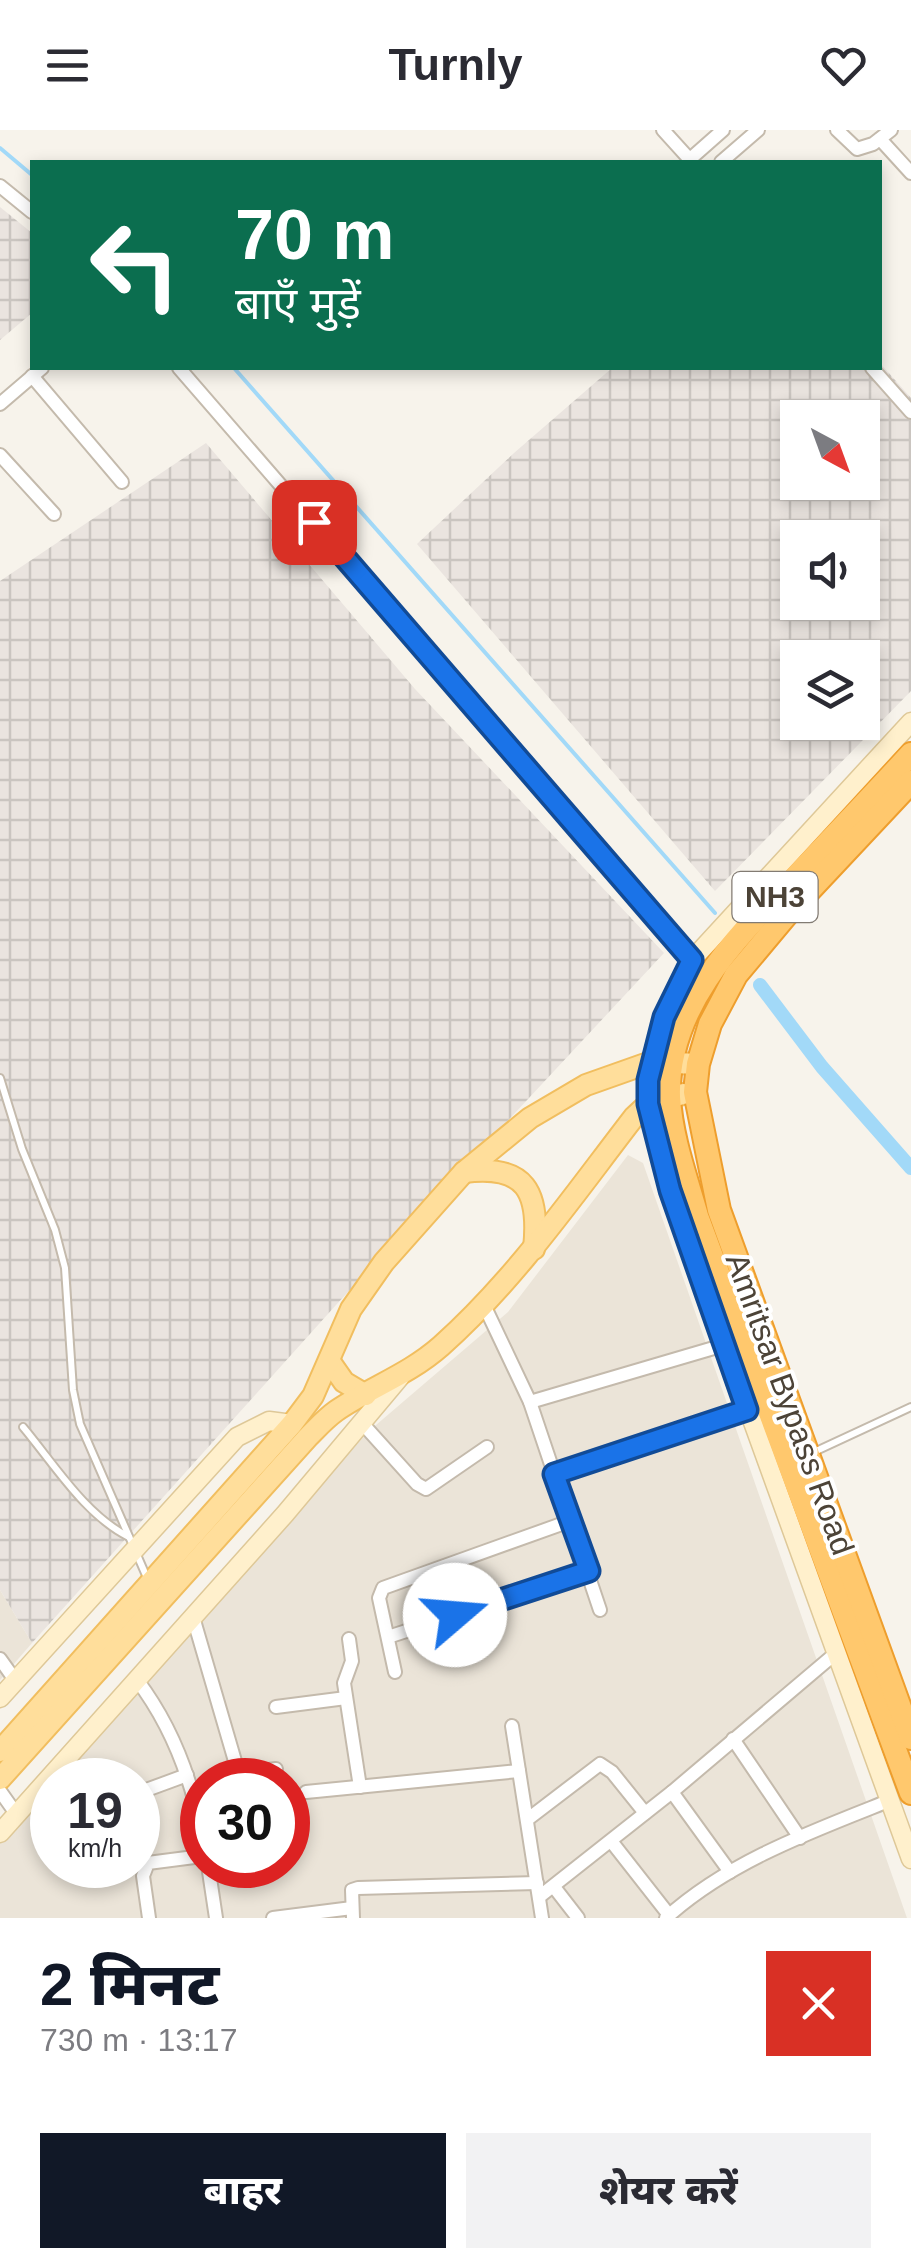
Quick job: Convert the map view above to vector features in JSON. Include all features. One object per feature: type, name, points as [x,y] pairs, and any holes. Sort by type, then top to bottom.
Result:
[{"type":"highway","name":"NH3","points":[[662,1062],[716,964],[742,930],[911,754]]},
{"type":"highway","name":"NH3","points":[[698,1064],[710,1024],[736,975],[788,913],[911,782]]},
{"type":"highway","name":"Amritsar Bypass Road","points":[[662,1062],[658,1099],[673,1126],[697,1216],[901,1796]]},
{"type":"highway","name":"Amritsar Bypass Road","points":[[698,1064],[695,1092],[719,1210],[911,1738]]},
{"type":"main road","points":[[4,1737],[149,1585],[292,1424],[313,1396],[351,1310],[373,1278],[464,1172],[544,1110],[586,1085],[662,1062],[698,1064]]},
{"type":"main road","points":[[0,1779],[308,1436],[334,1412],[400,1377],[439,1347],[484,1305],[534,1249],[658,1099],[695,1092]]},
{"type":"main road","points":[[464,1172],[497,1170],[522,1182],[535,1207],[534,1249]]},
{"type":"main road","points":[[330,1362],[344,1382],[366,1394]]},
{"type":"street","points":[[663,130],[689,160]]},
{"type":"street","points":[[691,160],[723,130]]},
{"type":"street","points":[[722,160],[758,130]]},
{"type":"street","points":[[837,130],[858,149],[885,135],[911,174]]},
{"type":"street","points":[[0,186],[30,210]]},
{"type":"street","points":[[181,370],[692,960]]},
{"type":"street","points":[[874,370],[911,412]]},
{"type":"street","points":[[0,404],[37,372],[122,482]]},
{"type":"street","points":[[0,455],[54,514]]},
{"type":"street","points":[[662,1062],[664,1017],[692,960],[911,722]]},
{"type":"street","points":[[658,1099],[670,1190],[836,1653],[901,1796],[911,1859]]},
{"type":"street","points":[[484,1305],[530,1402],[600,1610]]},
{"type":"street","points":[[530,1402],[724,1346]]},
{"type":"street","points":[[0,1833],[400,1377]]},
{"type":"street","points":[[554,1474],[747,1410]]},
{"type":"street","points":[[0,1698],[133,1542],[238,1438],[252,1427],[270,1421],[292,1424]]},
{"type":"street","points":[[362,1423],[421,1488],[432,1486],[487,1447]]},
{"type":"street","points":[[395,1672],[380,1598],[388,1584],[570,1520]]},
{"type":"street","points":[[388,1636],[589,1571]]},
{"type":"street","points":[[193,1617],[233,1758]]},
{"type":"street","points":[[349,1638],[352,1661],[344,1683],[360,1787]]},
{"type":"street","points":[[273,1918],[352,1913],[350,1896],[358,1888],[554,1887],[836,1653]]},
{"type":"street","points":[[0,1659],[16,1680]]},
{"type":"street","points":[[138,1680],[167,1724],[180,1758]]},
{"type":"street","points":[[276,1707],[346,1698]]},
{"type":"street","points":[[512,1726],[542,1918]]},
{"type":"street","points":[[732,1738],[800,1838]]},
{"type":"street","points":[[528,1819],[600,1764],[612,1772],[645,1813]]},
{"type":"street","points":[[310,1792],[520,1771]]},
{"type":"street","points":[[0,1791],[17,1814]]},
{"type":"street","points":[[672,1792],[730,1872]]},
{"type":"street","points":[[611,1841],[668,1916],[705,1886],[730,1872],[901,1796]]},
{"type":"street","points":[[149,1918],[143,1876],[148,1862],[180,1858]]},
{"type":"street","points":[[554,1887],[578,1918]]},
{"type":"street","points":[[211,1888],[216,1918]]},
{"type":"lane","points":[[0,1078],[66,1268],[73,1390],[80,1424],[149,1585]]},
{"type":"lane","points":[[808,1455],[911,1406]]},
{"type":"lane","points":[[24,1427],[104,1521],[133,1542]]},
{"type":"shaded area","points":[[0,207],[30,231],[30,315],[0,340]]},
{"type":"shaded area","points":[[882,365],[911,398],[911,691],[880,723],[880,640],[780,640],[780,740],[863,740],[715,891],[417,544],[610,370],[882,370]]},
{"type":"shaded area","points":[[206,443],[415,689],[664,953],[336,1305],[32,1643],[0,1590],[0,581]]},
{"type":"shaded area","points":[[628,1155],[643,1163],[907,1918],[0,1918],[0,1841],[30,1808],[30,1888],[160,1888],[160,1758],[75,1758],[369,1431],[508,1312]]},
{"type":"shaded area","points":[[0,1590],[32,1643],[0,1680]]},
{"type":"waterway","points":[[0,148],[30,173]]},
{"type":"waterway","points":[[236,370],[715,913]]},
{"type":"waterway","points":[[760,985],[822,1067],[911,1168]]},
{"type":"route","points":[[314,522],[692,960],[664,1017],[648,1080],[648,1104],[670,1190],[747,1410],[554,1474],[589,1571],[455,1615]]}]
